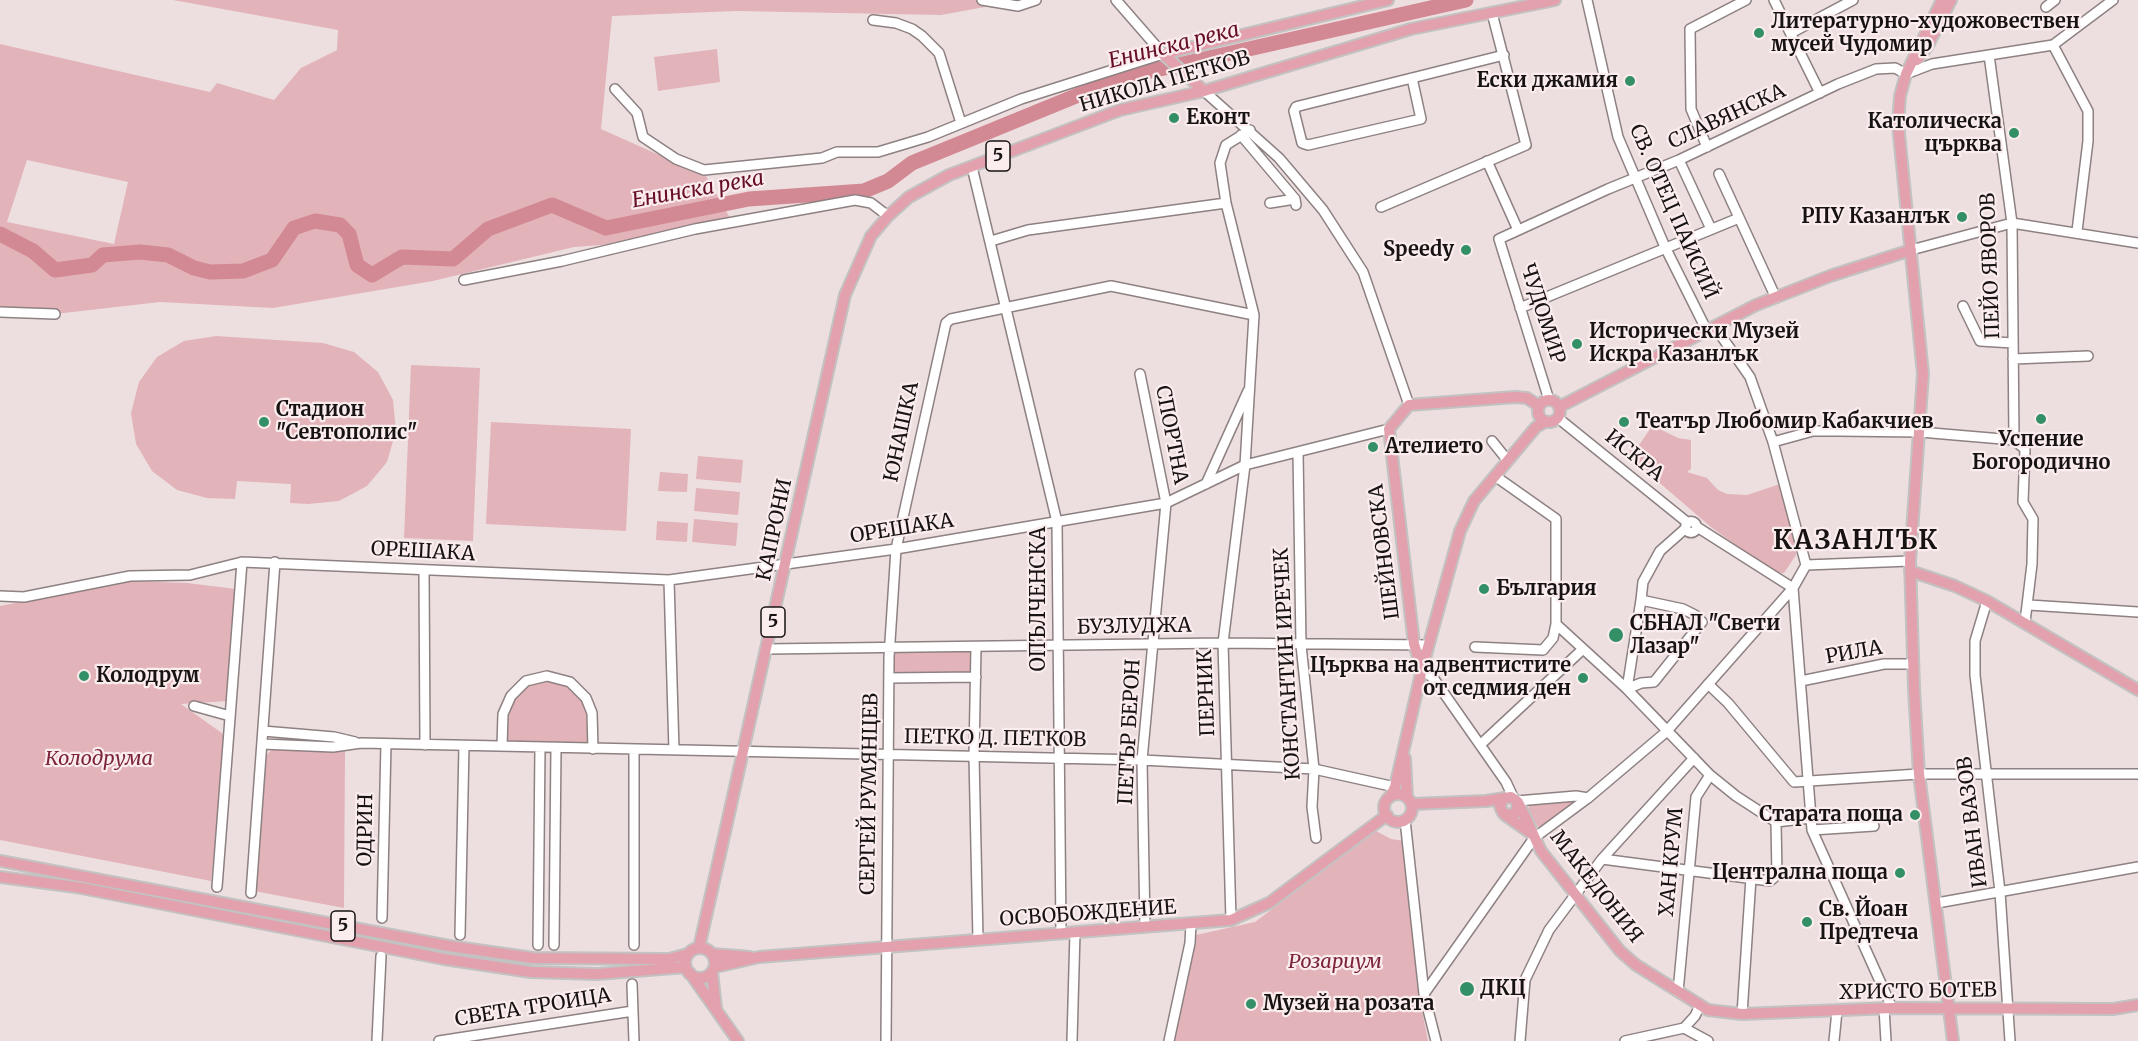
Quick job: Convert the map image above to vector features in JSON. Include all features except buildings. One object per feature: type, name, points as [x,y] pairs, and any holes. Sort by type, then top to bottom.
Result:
[{"type":"main road","name":"НИКОЛА ПЕТКОВ","points":[[1166,57],[1388,0]]},
{"type":"main road","name":"НИКОЛА ПЕТКОВ","points":[[845,295],[871,236],[888,216],[909,197],[949,175],[1120,110],[1204,91],[1411,29],[1555,0]]},
{"type":"main road","points":[[1942,0],[1906,74],[1900,96],[1898,124],[1923,374],[1910,566],[1919,774],[1953,1041]]},
{"type":"main road","points":[[1906,74],[1927,47],[1951,0]]},
{"type":"main road","points":[[1166,57],[1204,91]]},
{"type":"main road","points":[[1404,747],[1411,813],[1405,820],[1393,820],[1387,815],[1385,807],[1393,792],[1422,669],[1460,531],[1474,501],[1536,427],[1711,329],[1776,298],[1830,276],[1911,250]]},
{"type":"main road","name":"КАПРОНИ","points":[[699,948],[768,649],[845,295]]},
{"type":"main road","points":[[1389,429],[1409,405],[1515,397],[1544,403],[1559,413]]},
{"type":"main road","points":[[1544,403],[1538,413],[1545,422]]},
{"type":"main road","name":"ШЕЙНОВСКА","points":[[1389,429],[1414,644],[1422,669]]},
{"type":"main road","points":[[1910,566],[1987,601],[2138,690]]},
{"type":"main road","points":[[1393,792],[1409,801],[1509,803]]},
{"type":"main road","name":"МАКЕДОНИЯ","points":[[1509,803],[1620,951],[1636,965],[1696,1003]]},
{"type":"main road","name":"МАКЕДОНИЯ","points":[[1509,803],[1533,836]]},
{"type":"main road","name":"ОСВОБОЖДЕНИЕ","points":[[713,954],[759,957],[1231,920],[1269,903],[1387,815]]},
{"type":"main road","name":"5","points":[[0,861],[449,946],[532,958],[659,959],[688,954],[699,948]]},
{"type":"main road","name":"5","points":[[0,877],[76,887],[444,959],[531,972],[597,974],[688,970],[701,978],[713,970]]},
{"type":"main road","points":[[699,948],[706,948],[713,954],[713,996],[719,1013]]},
{"type":"main road","points":[[688,954],[688,970],[738,1041]]},
{"type":"main road","name":"ОСВОБОЖДЕНИЕ","points":[[713,970],[759,957]]},
{"type":"main road","name":"ХРИСТО БОТЕВ","points":[[1696,1003],[1719,1012],[1742,1014],[1888,1008],[2113,1009],[2138,1005]]},
{"type":"street","points":[[982,0],[1018,6],[1036,0]]},
{"type":"street","points":[[615,89],[637,113],[643,138],[676,159],[704,170],[822,158],[837,152],[878,152],[928,137],[1021,99],[1166,57],[1116,0]]},
{"type":"street","name":"СВ. ОТЕЦ ПАИСИЙ","points":[[1587,0],[1614,126],[1665,247],[1711,329],[1746,368],[1773,442],[1806,565]]},
{"type":"street","points":[[1707,147],[1691,109],[1690,28],[1746,0]]},
{"type":"street","points":[[1774,0],[1820,93]]},
{"type":"street","points":[[1791,33],[1853,0]]},
{"type":"street","points":[[2046,7],[2055,0]]},
{"type":"street","points":[[1906,74],[1932,64],[2053,45],[2113,0]]},
{"type":"street","points":[[1381,207],[1526,145],[1492,13]]},
{"type":"street","points":[[873,20],[896,23],[912,29],[939,53],[961,123]]},
{"type":"street","points":[[2053,45],[2088,111],[2088,141],[2077,231]]},
{"type":"street","points":[[1412,78],[1420,119],[1308,145],[1302,143],[1294,111],[1296,107],[1412,78],[1504,55]]},
{"type":"street","name":"ПЕЙО ЯВОРОВ","points":[[1989,55],[2012,222],[2014,440]]},
{"type":"street","name":"СЛАВЯНСКА","points":[[1499,239],[1634,177],[1679,160],[1876,69],[1895,68],[1906,74]]},
{"type":"street","points":[[1204,91],[1245,133],[1295,202],[1270,203]]},
{"type":"street","points":[[1245,133],[1279,158],[1323,210],[1363,272],[1409,405]]},
{"type":"street","name":"ПЕРНИК","points":[[1231,920],[1223,643],[1245,465],[1254,315],[1226,203],[1220,163],[1226,145],[1245,133]]},
{"type":"street","points":[[1679,160],[1711,229]]},
{"type":"street","points":[[1487,161],[1518,230]]},
{"type":"street","name":"ОПЪЛЧЕНСКА","points":[[972,167],[1058,522],[1057,647],[1061,933]]},
{"type":"street","points":[[1719,174],[1776,298]]},
{"type":"street","points":[[464,280],[562,261],[718,224],[855,200],[871,203],[888,216]]},
{"type":"street","points":[[991,241],[1028,230],[1226,203]]},
{"type":"street","points":[[1520,308],[1739,218]]},
{"type":"street","points":[[1911,250],[2012,222],[2077,231],[2138,243]]},
{"type":"street","name":"ЧУДОМИР","points":[[1499,239],[1520,308],[1544,403]]},
{"type":"street","points":[[1006,309],[1111,286],[1254,315]]},
{"type":"street","points":[[1963,306],[1980,341],[2013,343]]},
{"type":"street","name":"ЮНАШКА","points":[[896,549],[946,323],[951,319],[1006,309]]},
{"type":"street","points":[[0,312],[55,314]]},
{"type":"street","points":[[2013,359],[2088,356]]},
{"type":"street","name":"СПОРТНА","points":[[1140,374],[1166,503]]},
{"type":"street","points":[[1206,484],[1250,386]]},
{"type":"street","name":"ИСКРА","points":[[1559,413],[1690,526],[1792,588]]},
{"type":"street","name":"ОРЕШАКА","points":[[0,596],[24,597],[130,576],[190,575],[243,562],[669,580],[896,549],[1166,503],[1245,465],[1389,429]]},
{"type":"street","points":[[1773,442],[1813,431],[1920,432],[2014,440],[2025,449],[2023,502],[2033,519],[2029,605],[2025,622]]},
{"type":"street","points":[[1492,441],[1508,461]]},
{"type":"street","name":"КОНСТАНТИН ИРЕЧЕК","points":[[1298,452],[1301,645],[1314,769],[1312,807],[1316,838]]},
{"type":"street","points":[[1475,647],[1543,650],[1553,638],[1556,624],[1556,519],[1495,476]]},
{"type":"street","name":"ПЕТЪР БЕРОН","points":[[1145,927],[1142,760],[1166,503]]},
{"type":"street","points":[[1627,689],[1642,582],[1660,550],[1690,526]]},
{"type":"street","name":"СЕРГЕЙ РУМЯНЦЕВ","points":[[886,1041],[889,678],[896,549]]},
{"type":"street","points":[[217,887],[243,562]]},
{"type":"street","points":[[250,894],[275,562]]},
{"type":"street","points":[[1424,994],[1533,836],[1588,798],[1666,732],[1792,588],[1806,565],[1910,566]]},
{"type":"street","points":[[424,570],[425,745]]},
{"type":"street","points":[[669,580],[674,750]]},
{"type":"street","points":[[1792,588],[1812,830],[1888,1008],[1886,1041]]},
{"type":"street","points":[[1627,689],[1641,683],[1654,682],[1701,622],[1695,615],[1683,609],[1641,600]]},
{"type":"street","name":"ИВАН ВАЗОВ","points":[[1987,601],[1975,641],[1975,675],[2000,892],[2010,1009],[2010,1041]]},
{"type":"street","points":[[2029,605],[2138,612]]},
{"type":"street","points":[[1556,624],[1627,689],[1710,775],[1776,822],[1811,818]]},
{"type":"street","name":"БУЗЛУДЖА","points":[[768,649],[1057,647],[1223,643],[1429,645]]},
{"type":"street","points":[[976,647],[974,756],[978,940]]},
{"type":"street","points":[[1480,745],[1583,649]]},
{"type":"street","name":"РИЛА","points":[[1801,681],[1884,664],[1913,664]]},
{"type":"street","name":"МАКЕДОНИЯ","points":[[1422,669],[1434,679],[1502,776],[1509,803]]},
{"type":"street","points":[[502,746],[503,714],[511,696],[526,681],[547,676],[570,682],[586,698],[592,713],[593,748]]},
{"type":"street","points":[[889,678],[976,677]]},
{"type":"street","points":[[1708,684],[1728,703],[1794,782],[1919,774],[2138,774]]},
{"type":"street","points":[[194,706],[230,716]]},
{"type":"street","name":"ПЕТКО Д. ПЕТКОВ","points":[[263,731],[386,744],[1059,757],[1228,763],[1314,769],[1393,792]]},
{"type":"street","name":"ПЕТКО Д. ПЕТКОВ","points":[[262,744],[333,747],[361,743]]},
{"type":"street","name":"ОДРИН","points":[[382,918],[386,744]]},
{"type":"street","points":[[460,935],[464,746]]},
{"type":"street","points":[[538,945],[540,747]]},
{"type":"street","points":[[554,945],[556,748]]},
{"type":"street","points":[[634,750],[634,945]]},
{"type":"street","points":[[1520,1041],[1521,1006],[1527,972],[1549,930],[1602,859],[1694,758]]},
{"type":"street","name":"ХАН КРУМ","points":[[1678,992],[1696,797],[1710,775]]},
{"type":"street","points":[[1509,803],[1576,796],[1588,798]]},
{"type":"street","points":[[1405,820],[1424,994],[1436,1041]]},
{"type":"street","points":[[1602,859],[1770,881],[1777,875],[1776,822]]},
{"type":"street","points":[[1812,830],[1874,826]]},
{"type":"street","points":[[1937,903],[2138,867]]},
{"type":"street","points":[[1742,1014],[1751,878]]},
{"type":"street","points":[[1169,1041],[1190,943],[1191,924]]},
{"type":"street","points":[[1072,1041],[1074,932]]},
{"type":"street","points":[[377,1041],[381,957]]},
{"type":"street","points":[[632,984],[634,1041]]},
{"type":"street","points":[[1625,1041],[1684,1028],[1695,1016],[1696,1003]]},
{"type":"street","name":"СВЕТА ТРОИЦА","points":[[439,1041],[633,1011]]},
{"type":"street","points":[[1834,1041],[1837,1011]]},
{"type":"street","points":[[1684,1028],[1708,1041]]},
{"type":"green space","points":[[173,0],[1023,0],[941,15],[736,11],[612,16],[601,129],[706,176],[730,218],[615,244],[574,247],[433,281],[273,308],[160,302],[55,314],[0,312],[0,44],[210,92],[217,83],[274,100],[301,68],[337,50],[338,30]],"holes":[[[27,160],[128,182],[114,244],[7,222]]]},
{"type":"green space","points":[[717,49],[720,82],[658,91],[654,57]]},
{"type":"green space","name":"Стадион \"Севтополис\"","points":[[216,336],[323,343],[354,352],[378,372],[393,400],[396,431],[387,462],[367,486],[339,501],[308,504],[290,503],[291,484],[237,481],[235,499],[207,498],[177,490],[152,471],[136,444],[131,413],[139,382],[157,357],[184,341]]},
{"type":"green space","points":[[411,365],[480,368],[473,541],[404,538]]},
{"type":"green space","points":[[491,422],[631,429],[626,531],[486,524]]},
{"type":"green space","points":[[1650,424],[1678,438],[1691,440],[1691,469],[1687,472],[1707,478],[1718,490],[1727,494],[1747,495],[1780,484],[1796,543],[1796,555],[1784,573],[1773,572],[1711,527],[1627,455],[1634,446],[1637,448],[1650,429],[1648,427]]},
{"type":"green space","points":[[698,456],[743,460],[741,483],[696,479]]},
{"type":"green space","points":[[660,472],[688,474],[687,492],[658,491]]},
{"type":"green space","points":[[696,488],[740,492],[738,515],[694,511]]},
{"type":"green space","points":[[694,519],[738,523],[736,546],[692,542]]},
{"type":"green space","points":[[657,521],[688,523],[687,542],[656,540]]},
{"type":"green space","name":"Колодрума","points":[[127,581],[187,583],[236,589],[228,701],[181,704],[226,736],[211,881],[0,840],[0,606]]},
{"type":"green space","points":[[972,650],[972,675],[894,676],[894,651]]},
{"type":"green space","points":[[548,680],[564,683],[578,694],[586,709],[588,746],[507,744],[507,724],[511,702],[531,681]]},
{"type":"green space","points":[[273,748],[345,750],[344,908],[254,891],[266,756]]},
{"type":"green space","points":[[1567,799],[1574,804],[1541,827],[1537,826],[1528,809],[1530,804]]},
{"type":"green space","name":"Розариум","points":[[1376,831],[1391,839],[1404,841],[1417,985],[1428,1041],[1174,1041],[1196,935],[1255,922]]},
{"type":"waterway","name":"Енинска река","points":[[0,234],[33,251],[55,270],[92,265],[103,255],[140,252],[168,255],[194,268],[210,272],[243,271],[272,260],[294,228],[315,221],[340,225],[349,234],[357,265],[372,275],[402,257],[453,259],[488,229],[552,205],[606,228],[749,199],[864,191],[888,181],[912,163],[1120,78],[1466,0]]},
{"type":"place","name":"Литературно-художовествен мусей Чудомир","points":[[1759,33]]},
{"type":"place","name":"Ески джамия","points":[[1630,81]]},
{"type":"place","name":"Еконт","points":[[1174,118]]},
{"type":"place","name":"Католическа църква","points":[[2014,133]]},
{"type":"place","name":"РПУ Казанлък","points":[[1962,217]]},
{"type":"place","name":"Speedy","points":[[1466,250]]},
{"type":"place","name":"Исторически Музей Искра Казанлък","points":[[1577,344]]},
{"type":"place","name":"Успение Богородично","points":[[2041,419]]},
{"type":"place","name":"Стадион \"Севтополис\"","points":[[264,422]]},
{"type":"place","name":"Театър Любомир Кабакчиев","points":[[1624,422]]},
{"type":"place","name":"Ателието","points":[[1373,447]]},
{"type":"place","name":"България","points":[[1484,589]]},
{"type":"place","name":"СБНАЛ \"Свeти Лазар\"","points":[[1616,635]]},
{"type":"place","name":"Колодрум","points":[[84,676]]},
{"type":"place","name":"Църква на адвентистите от седмия ден","points":[[1583,678]]},
{"type":"place","name":"Старата поща","points":[[1915,815]]},
{"type":"place","name":"Централна поща","points":[[1900,873]]},
{"type":"place","name":"Св. Йоан Предтеча","points":[[1807,922]]},
{"type":"place","name":"ДКЦ","points":[[1467,989]]},
{"type":"place","name":"Музей на розата","points":[[1251,1004]]},
{"type":"district","name":"КАЗАНЛЪК","points":[[1856,542]]}]
